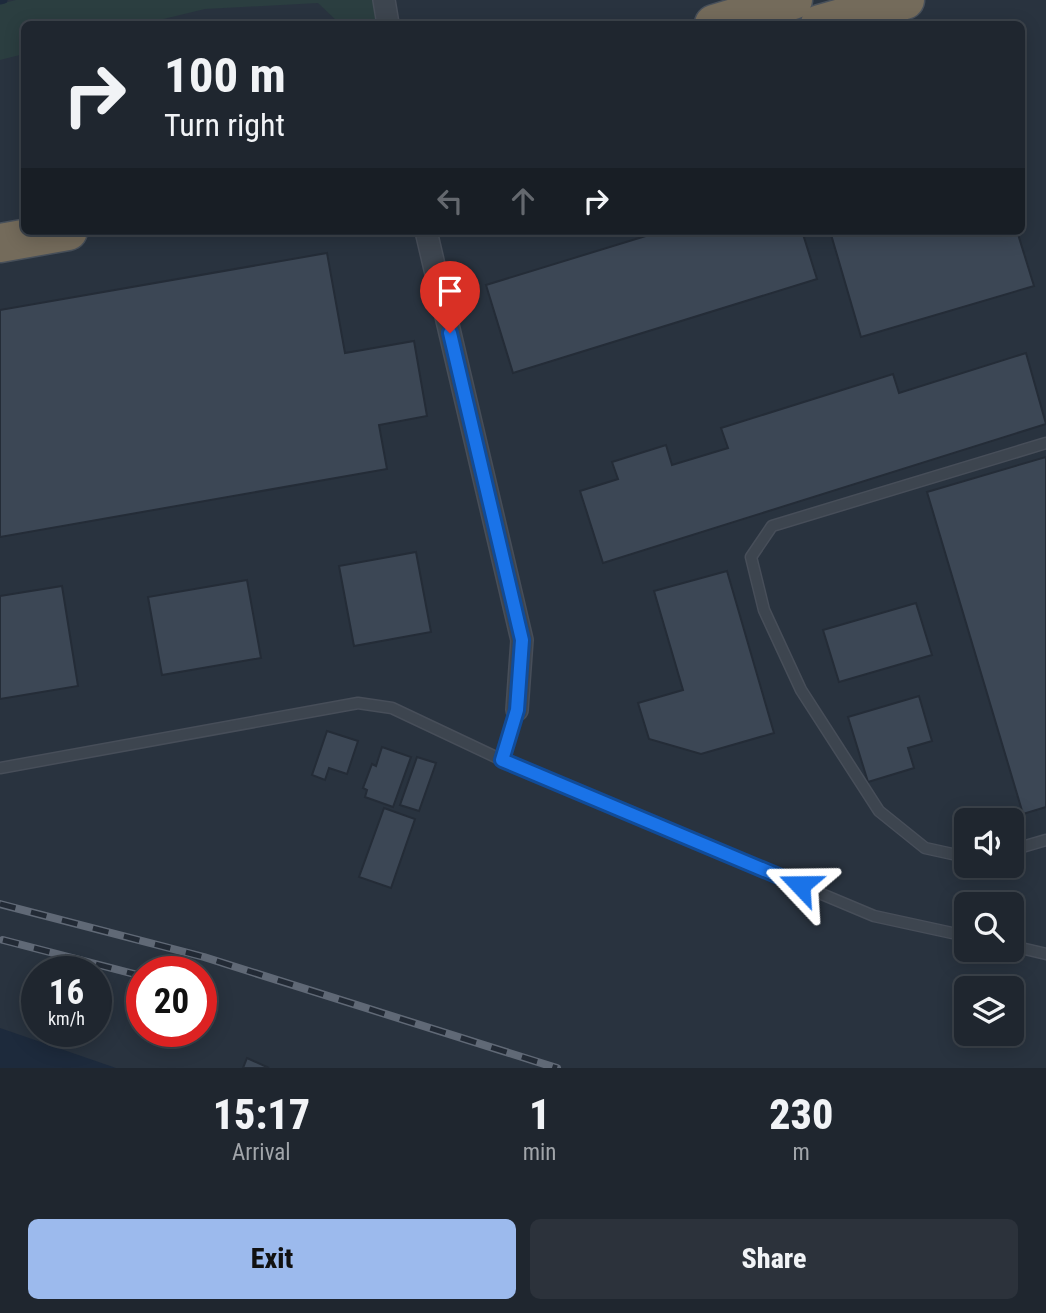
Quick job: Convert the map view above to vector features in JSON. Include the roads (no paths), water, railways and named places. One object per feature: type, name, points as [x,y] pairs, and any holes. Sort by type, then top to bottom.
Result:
[{"type":"highway","points":[[724,21],[793,0]]},
{"type":"highway","points":[[831,21],[905,0]]},
{"type":"highway","points":[[0,215],[21,212]]},
{"type":"highway","points":[[0,243],[45,235]]},
{"type":"street","points":[[384,0],[388,21]]},
{"type":"street","points":[[427,235],[522,640],[517,710]]},
{"type":"lane","points":[[954,854],[925,848],[879,811],[801,690],[764,610],[751,557],[772,526],[1046,443]]},
{"type":"lane","points":[[0,768],[358,703],[392,708],[502,760],[874,916],[954,933]]},
{"type":"lane","points":[[502,760],[517,710]]},
{"type":"lane","points":[[1024,846],[1046,840]]},
{"type":"lane","points":[[1024,949],[1046,954]]},
{"type":"water","points":[[0,1028],[21,1035],[21,1047],[55,1047],[116,1068],[0,1068]]},
{"type":"waterway","points":[[0,1],[4,0]]},
{"type":"railway","points":[[0,904],[204,957],[557,1068]]},
{"type":"railway","points":[[3,940],[126,972]]}]
